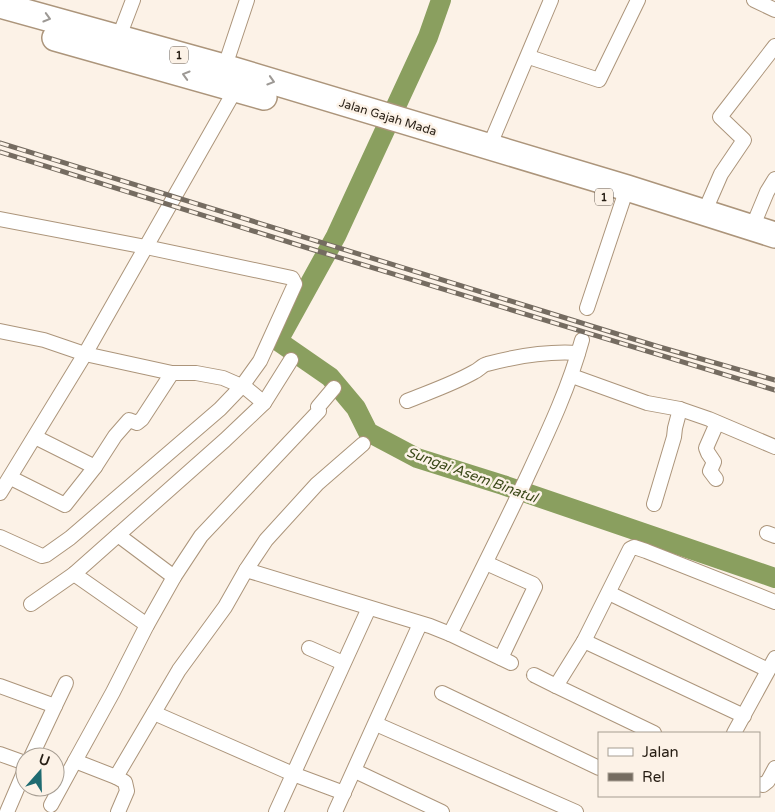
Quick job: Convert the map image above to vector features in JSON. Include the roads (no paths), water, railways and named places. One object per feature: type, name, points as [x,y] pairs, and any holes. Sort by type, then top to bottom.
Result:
[{"type":"highway","name":"Jalan Gajah Mada","points":[[0,5],[115,46],[354,114],[624,195],[704,213],[763,232]]},
{"type":"highway","name":"Jalan Gajah Mada","points":[[0,22],[115,46]]},
{"type":"highway","name":"Jalan Gajah Mada","points":[[435,139],[489,147],[775,252]]},
{"type":"street","points":[[115,46],[133,0]]},
{"type":"street","points":[[0,493],[11,478],[85,354],[146,247],[231,79],[248,0]]},
{"type":"street","points":[[489,147],[551,0]]},
{"type":"street","points":[[528,56],[599,80],[638,0]]},
{"type":"street","points":[[754,0],[775,10]]},
{"type":"street","points":[[704,213],[721,174],[744,140],[720,117],[775,46]]},
{"type":"street","points":[[763,232],[767,192],[775,179]]},
{"type":"street","points":[[587,308],[624,195]]},
{"type":"street","points":[[0,218],[292,278],[295,284],[260,361],[244,387],[70,538],[46,555],[40,556],[0,537]]},
{"type":"street","points":[[0,331],[44,340],[85,354],[172,373],[196,373],[223,378],[244,387],[262,402]]},
{"type":"street","points":[[407,401],[452,383],[487,364],[518,356],[580,346],[572,376],[558,410],[486,563],[450,634]]},
{"type":"street","points":[[31,604],[74,574],[225,440],[262,402],[291,360]]},
{"type":"street","points":[[11,478],[65,505],[95,467],[115,436],[129,420],[137,423],[142,419],[172,373]]},
{"type":"street","points":[[572,376],[647,403],[680,409],[775,447]]},
{"type":"street","points":[[51,804],[113,692],[147,625],[174,577],[201,536],[319,411],[318,407],[334,388]]},
{"type":"street","points":[[654,504],[674,437],[680,409]]},
{"type":"street","points":[[716,479],[710,471],[714,462],[706,448],[717,423]]},
{"type":"street","points":[[35,437],[95,467]]},
{"type":"street","points":[[116,777],[179,670],[225,607],[266,540],[317,484],[364,444]]},
{"type":"street","points":[[118,535],[174,577]]},
{"type":"street","points":[[556,686],[584,641],[610,593],[630,549],[634,546],[775,602]]},
{"type":"street","points":[[246,570],[450,634],[506,661],[535,587],[533,584],[486,563]]},
{"type":"street","points":[[74,574],[147,625]]},
{"type":"street","points":[[610,593],[772,664],[735,732]]},
{"type":"street","points":[[276,812],[369,608]]},
{"type":"street","points":[[335,812],[420,624]]},
{"type":"street","points":[[584,641],[744,716]]},
{"type":"street","points":[[310,648],[343,663]]},
{"type":"street","points":[[534,675],[650,732]]},
{"type":"street","points":[[36,747],[66,683]]},
{"type":"street","points":[[0,686],[54,706]]},
{"type":"street","points":[[442,693],[598,768]]},
{"type":"street","points":[[154,713],[293,774],[344,793]]},
{"type":"street","points":[[376,724],[576,812]]},
{"type":"street","points":[[0,754],[15,759]]},
{"type":"street","points":[[75,761],[125,782],[127,787],[125,796],[118,812]]},
{"type":"street","points":[[760,784],[763,785],[768,781],[775,768]]},
{"type":"street","points":[[355,770],[442,812]]},
{"type":"street","points":[[7,812],[15,793]]},
{"type":"waterway","name":"Sungai Asem Binatul","points":[[441,0],[428,37],[336,236],[278,341],[330,377],[356,408],[368,432],[417,458],[503,485],[775,578]]},
{"type":"railway","points":[[0,143],[656,346],[775,380]]},
{"type":"railway","points":[[0,152],[775,390]]}]
